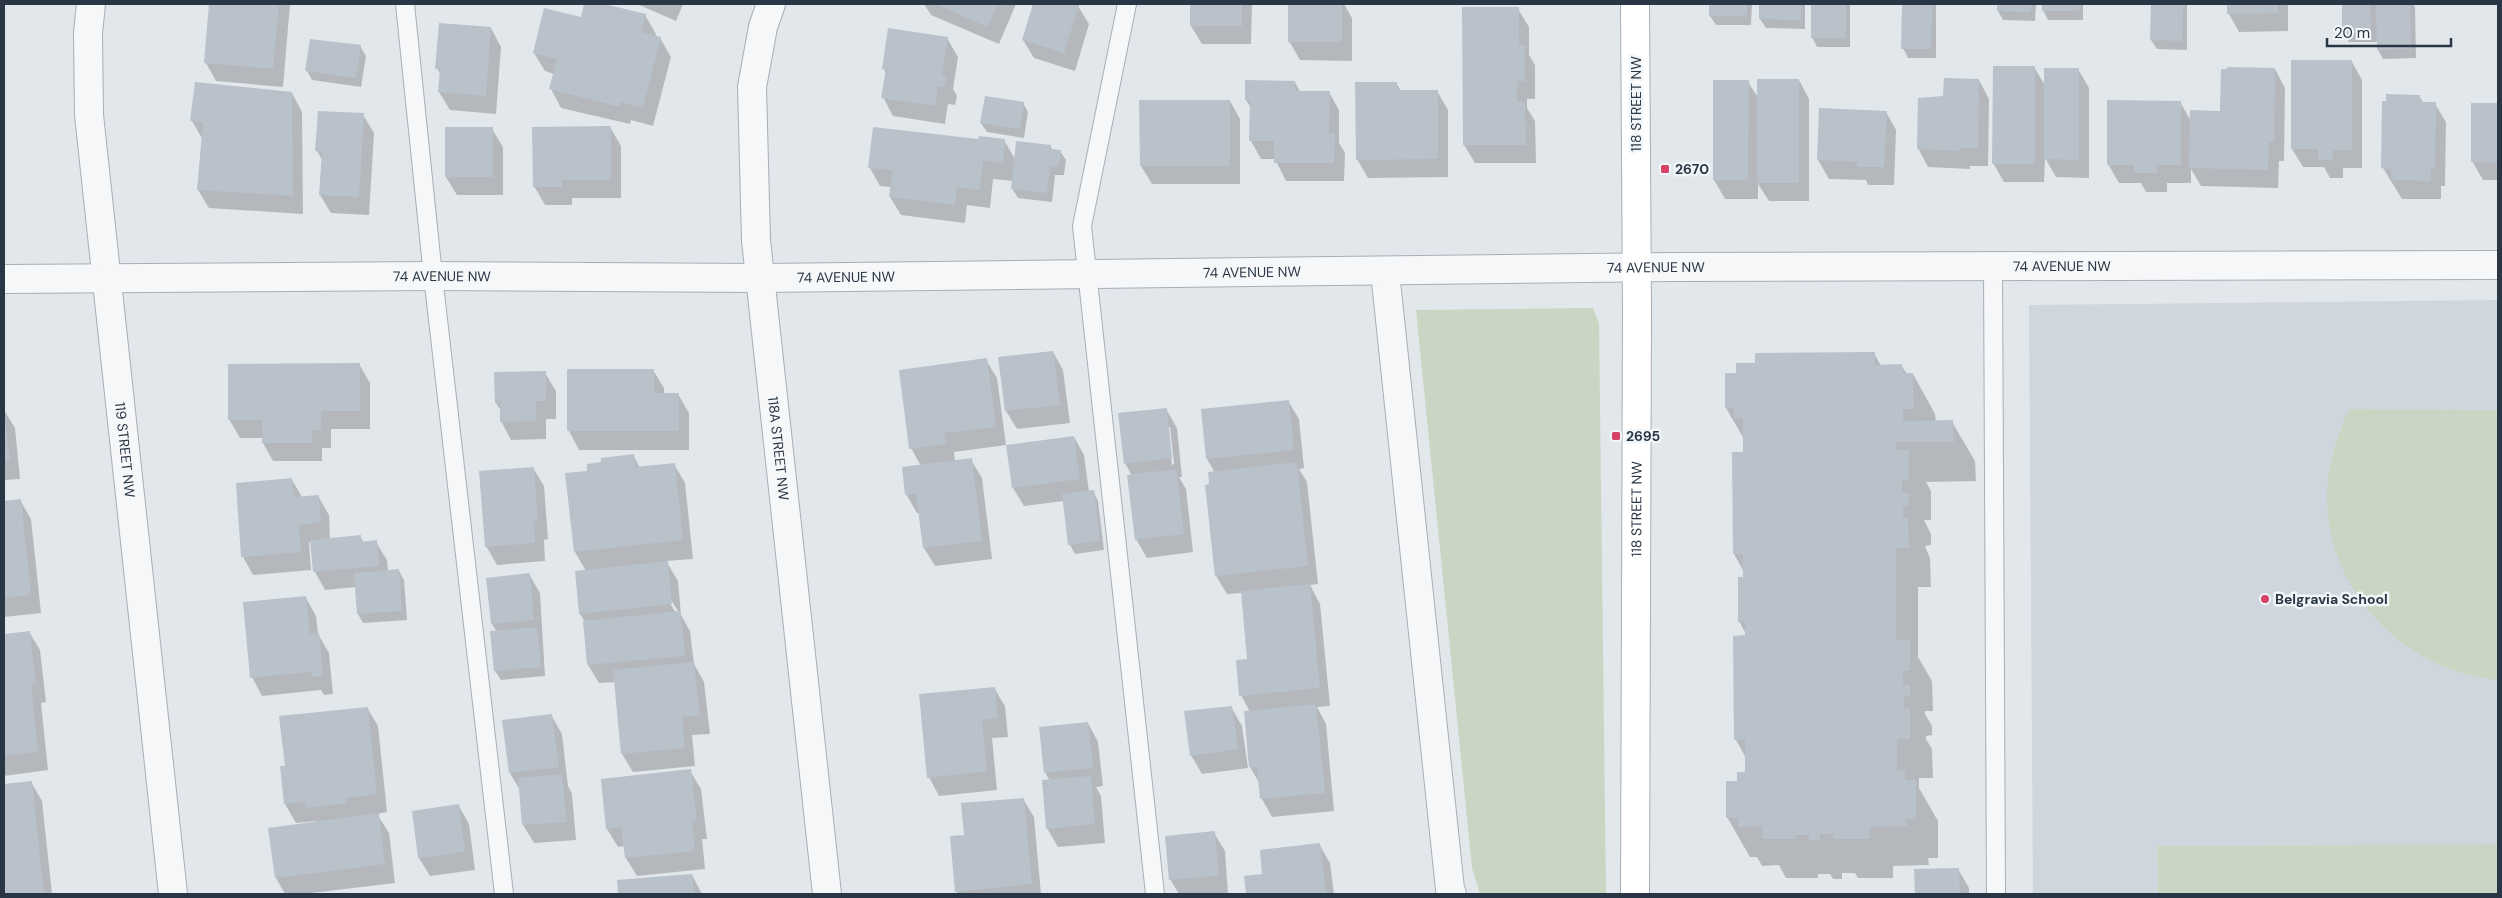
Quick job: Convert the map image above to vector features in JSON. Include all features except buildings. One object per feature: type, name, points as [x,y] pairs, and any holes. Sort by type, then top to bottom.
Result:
[{"type":"street","name":"119 STREET NW","points":[[91,4],[88,34],[89,115],[105,278],[173,894]]},
{"type":"street","name":"118A STREET NW","points":[[771,4],[763,27],[752,87],[754,191],[759,278],[826,894]]},
{"type":"street","name":"118 STREET NW","points":[[1634,894],[1637,268],[1635,4]]},
{"type":"street","name":"74 AVENUE NW","points":[[4,279],[433,276],[759,278],[1637,268],[2498,265]]},
{"type":"street","points":[[1385,272],[1452,894]]},
{"type":"lane","points":[[406,4],[433,276],[504,894]]},
{"type":"lane","points":[[1127,4],[1082,226],[1085,273],[1155,894]]},
{"type":"lane","points":[[1993,267],[1996,894]]},
{"type":"shaded area","name":"Belgravia School","points":[[2498,300],[2498,894],[2033,894],[2029,305]]},
{"type":"green space","points":[[1593,308],[1599,323],[1606,894],[1480,894],[1472,868],[1416,310]]},
{"type":"green space","points":[[2349,409],[2498,410],[2498,680],[2464,674],[2432,661],[2403,644],[2378,621],[2357,595],[2341,565],[2331,532],[2327,497],[2333,452]]},
{"type":"green space","points":[[2498,844],[2498,894],[2158,894],[2157,846]]},
{"type":"place","name":"2670","points":[[1665,169]]},
{"type":"place","name":"2695","points":[[1616,436]]},
{"type":"place","name":"Belgravia School","points":[[2265,599]]}]
